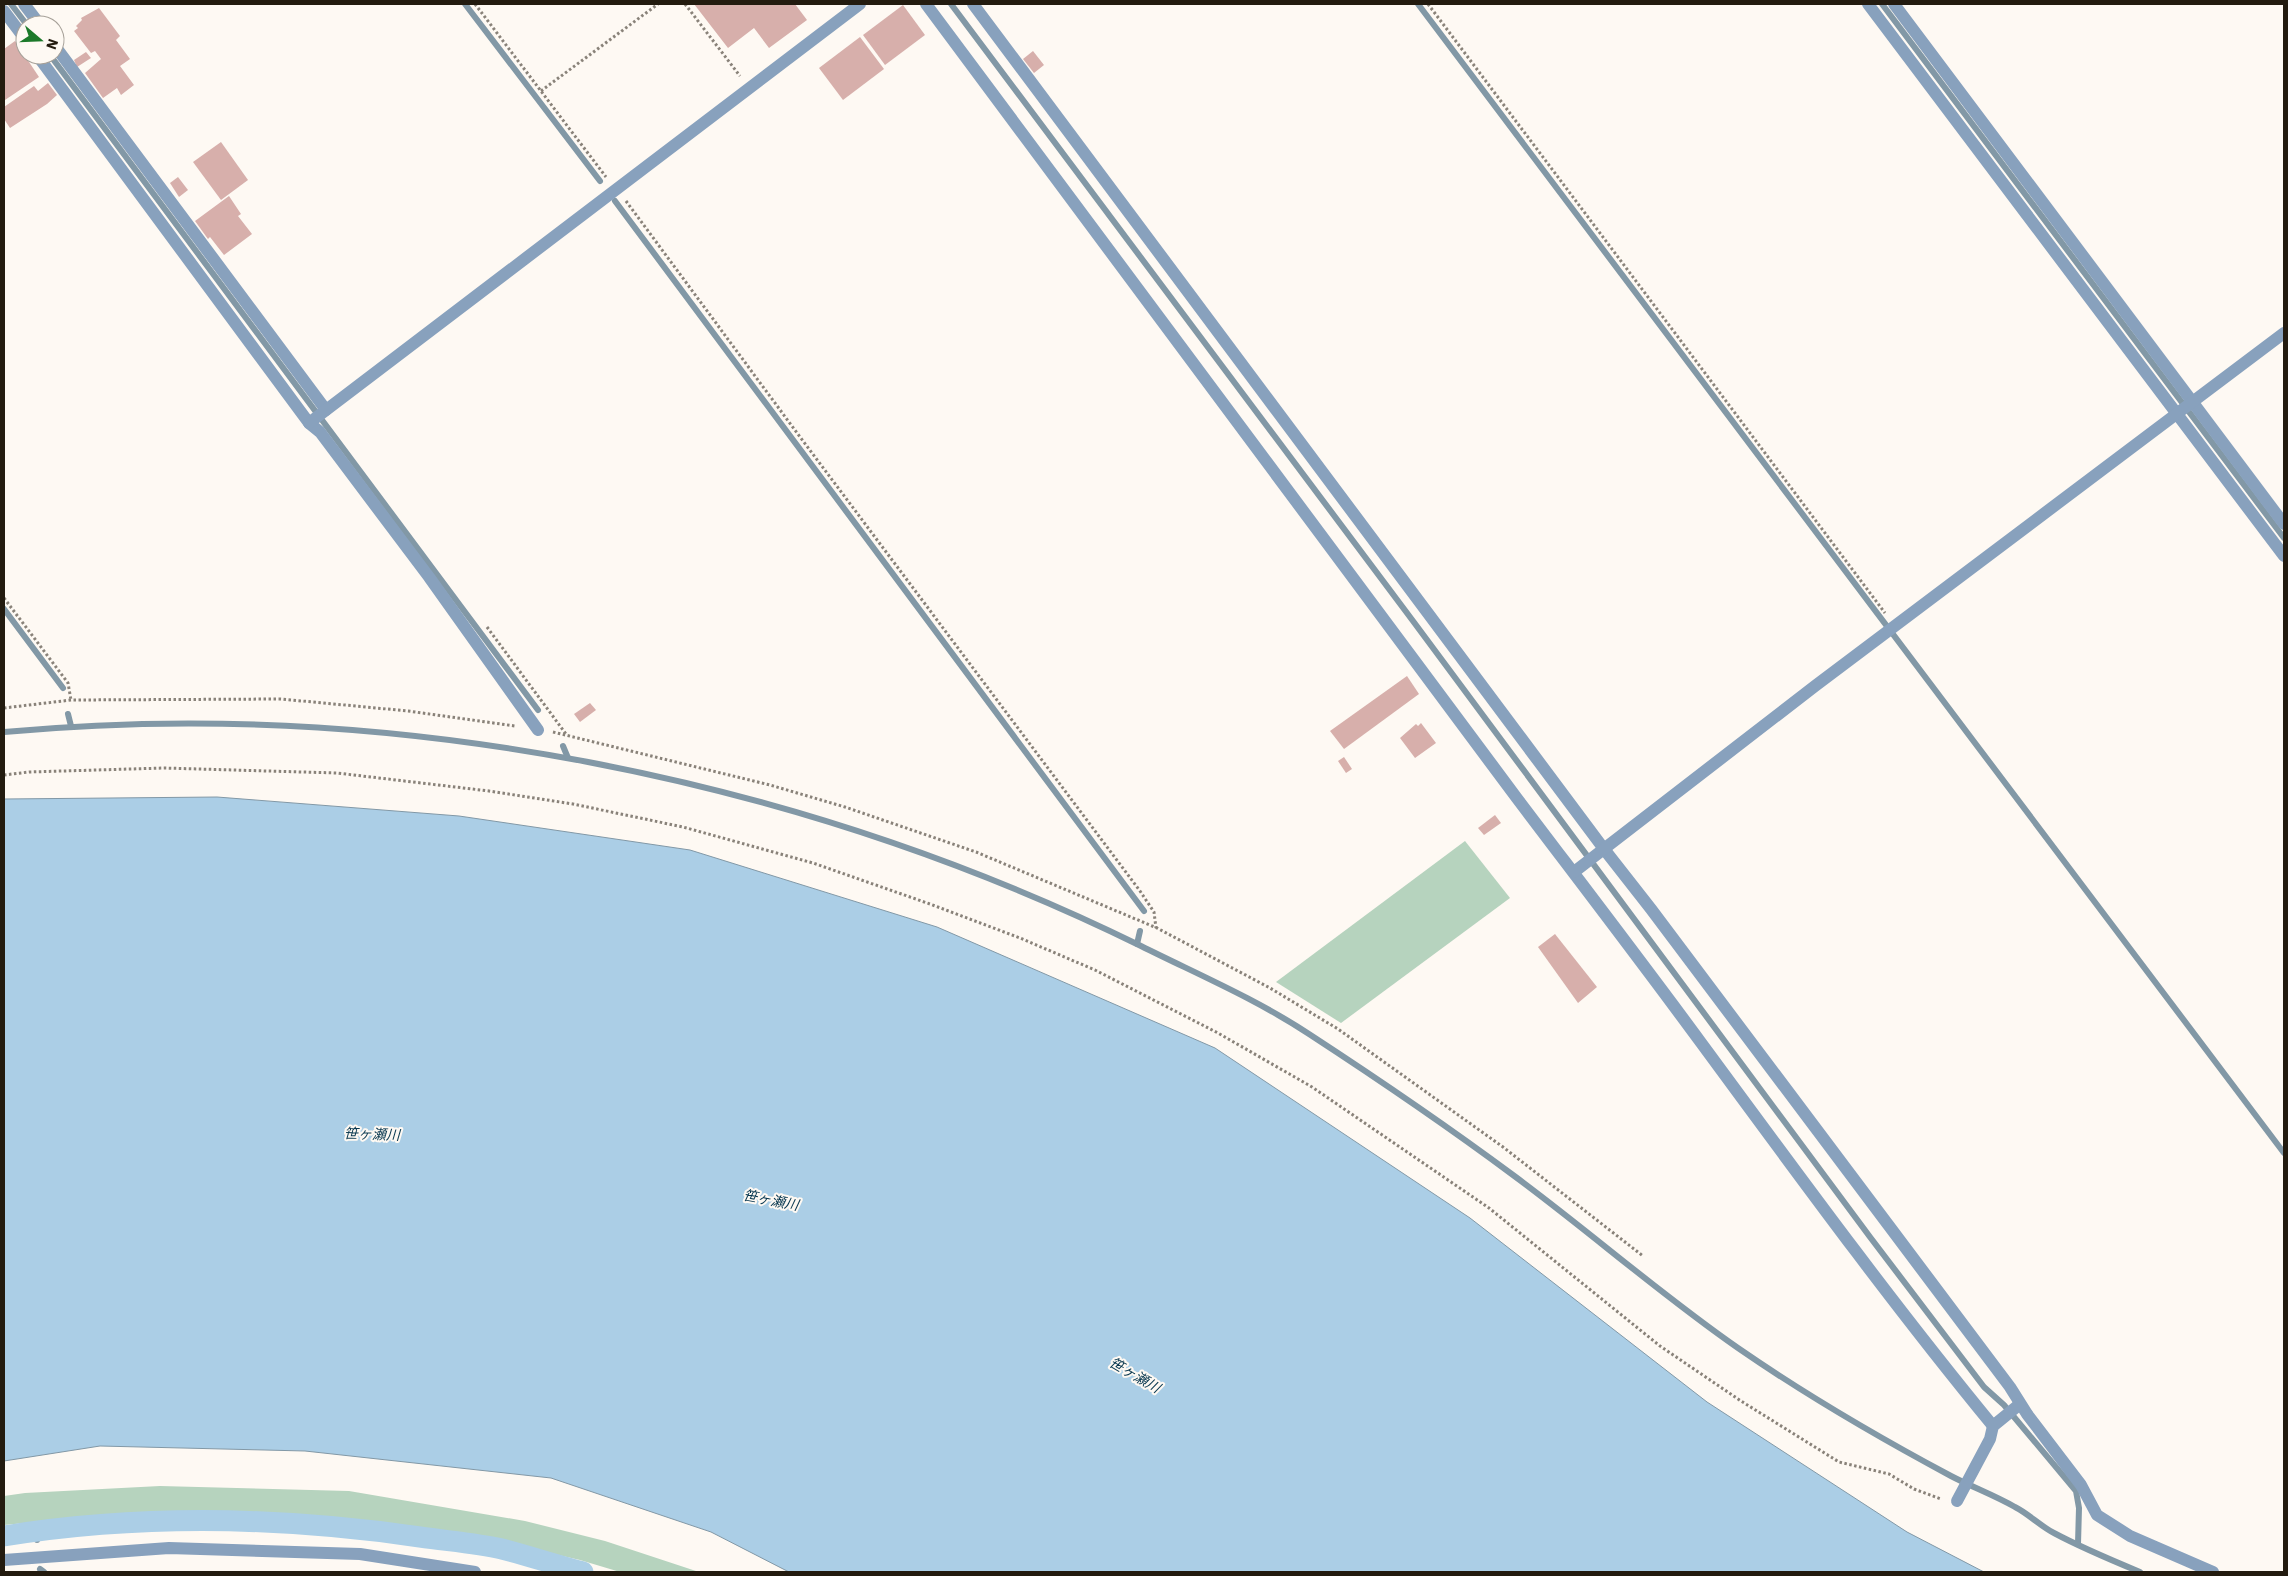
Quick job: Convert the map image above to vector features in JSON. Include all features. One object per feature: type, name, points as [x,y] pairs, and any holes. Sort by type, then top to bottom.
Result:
[{"type":"street","points":[[24,4],[32,15]]},
{"type":"street","points":[[318,416],[860,4]]},
{"type":"street","points":[[926,4],[1510,789],[1578,868],[1925,1344],[1993,1426]]},
{"type":"street","points":[[973,4],[1600,852],[1705,981],[2010,1387],[2014,1409],[2081,1485],[2100,1518],[2153,1546],[2213,1572]]},
{"type":"street","points":[[1868,4],[2185,408],[2284,524]]},
{"type":"street","points":[[1894,4],[2185,408],[2284,556]]},
{"type":"street","points":[[4,11],[15,26]]},
{"type":"street","points":[[65,60],[119,134],[176,224],[318,416]]},
{"type":"street","points":[[45,65],[176,224],[318,416],[320,432],[380,510],[538,730]]},
{"type":"street","points":[[1578,868],[2284,333]]},
{"type":"street","points":[[1958,1498],[1990,1439],[1993,1426],[2014,1409]]},
{"type":"street","points":[[4,1560],[169,1548],[360,1554],[475,1572]]},
{"type":"path","points":[[475,4],[624,198],[785,417],[1140,891],[1154,912],[1156,928]]},
{"type":"path","points":[[541,91],[658,4]]},
{"type":"path","points":[[685,4],[749,89]]},
{"type":"path","points":[[1428,4],[1892,629]]},
{"type":"path","points":[[4,598],[68,683],[72,700]]},
{"type":"path","points":[[4,708],[72,700],[281,699],[408,711],[566,734],[606,746],[677,761],[845,807],[976,852],[1156,928],[1270,988],[1338,1029],[1503,1147],[1643,1256]]},
{"type":"path","points":[[4,775],[29,772],[164,768],[337,773],[489,791],[573,804],[683,827],[813,863],[930,904],[1020,938],[1095,970],[1218,1033],[1312,1086],[1489,1208],[1660,1346],[1741,1402],[1839,1462],[1889,1474],[1914,1489],[1944,1500],[1958,1498]]},
{"type":"green space","points":[[1465,841],[1510,898],[1341,1023],[1276,982]]},
{"type":"green space","points":[[160,1486],[349,1491],[525,1521],[605,1541],[699,1572],[620,1572],[580,1560],[488,1539],[311,1516],[143,1512],[4,1525],[4,1496],[25,1493]]},
{"type":"water","name":"笹ヶ瀬川","points":[[217,797],[459,816],[690,850],[937,927],[1215,1048],[1470,1218],[1707,1402],[1907,1532],[1984,1572],[789,1572],[711,1532],[551,1478],[305,1451],[100,1446],[4,1461],[4,799]]},
{"type":"building","points":[[694,4],[795,4],[807,20],[769,48],[754,28],[728,48]]},
{"type":"building","points":[[903,5],[925,35],[885,65],[863,35]]},
{"type":"building","points":[[99,8],[120,36],[116,40],[130,59],[120,66],[134,85],[121,95],[117,88],[103,98],[85,73],[101,59],[95,51],[91,53],[74,31],[78,28],[76,26],[82,20],[81,18]]},
{"type":"building","points":[[860,37],[884,69],[843,100],[819,68]]},
{"type":"building","points":[[15,41],[15,65],[31,65],[39,77],[5,100],[4,97],[4,49]]},
{"type":"building","points":[[1033,51],[1044,65],[1034,73],[1023,59]]},
{"type":"building","points":[[86,52],[91,58],[77,67],[74,60]]},
{"type":"building","points":[[48,83],[57,95],[47,104],[10,128],[4,119],[4,107],[34,86],[38,91]]},
{"type":"building","points":[[221,142],[248,180],[221,200],[193,162]]},
{"type":"building","points":[[178,177],[188,190],[179,197],[170,183]]},
{"type":"building","points":[[229,196],[241,214],[238,216],[252,234],[224,255],[210,237],[208,239],[195,221]]},
{"type":"building","points":[[1407,676],[1419,694],[1344,749],[1330,731]]},
{"type":"building","points":[[590,703],[596,710],[580,722],[574,714]]},
{"type":"building","points":[[1421,723],[1436,743],[1415,758],[1400,738],[1416,724],[1418,726]]},
{"type":"building","points":[[1344,757],[1352,769],[1346,773],[1338,761]]},
{"type":"building","points":[[1495,815],[1501,823],[1484,835],[1478,828]]},
{"type":"building","points":[[1555,934],[1597,987],[1578,1003],[1538,947]]},
{"type":"waterway","points":[[11,4],[19,15]]},
{"type":"waterway","points":[[465,4],[600,181]]},
{"type":"waterway","points":[[951,4],[1413,621],[1870,1237],[1984,1387],[2004,1405],[2076,1491],[2079,1508],[2078,1544]]},
{"type":"waterway","points":[[1418,4],[2284,1153]]},
{"type":"waterway","points":[[1882,4],[2284,538]]},
{"type":"waterway","points":[[57,65],[538,710]]},
{"type":"waterway","points":[[615,201],[1144,911]]},
{"type":"waterway","points":[[4,609],[63,688]]},
{"type":"waterway","points":[[68,714],[71,726]]},
{"type":"waterway","points":[[4,732],[149,724],[295,726],[441,739],[587,762],[730,794],[871,836],[1009,887],[1141,946],[1247,998],[1289,1021],[1386,1085],[1488,1157],[1709,1327],[1790,1382],[1869,1431],[1959,1480],[2020,1510],[2054,1533],[2140,1572]]},
{"type":"waterway","points":[[563,746],[568,758]]},
{"type":"waterway","points":[[1137,944],[1140,931]]},
{"type":"waterway","points":[[4,1536],[56,1529],[160,1521],[264,1522],[316,1525],[492,1547],[583,1572]]},
{"type":"waterway","points":[[37,1530],[37,1540]]},
{"type":"waterway","points":[[40,1569],[44,1572]]}]
